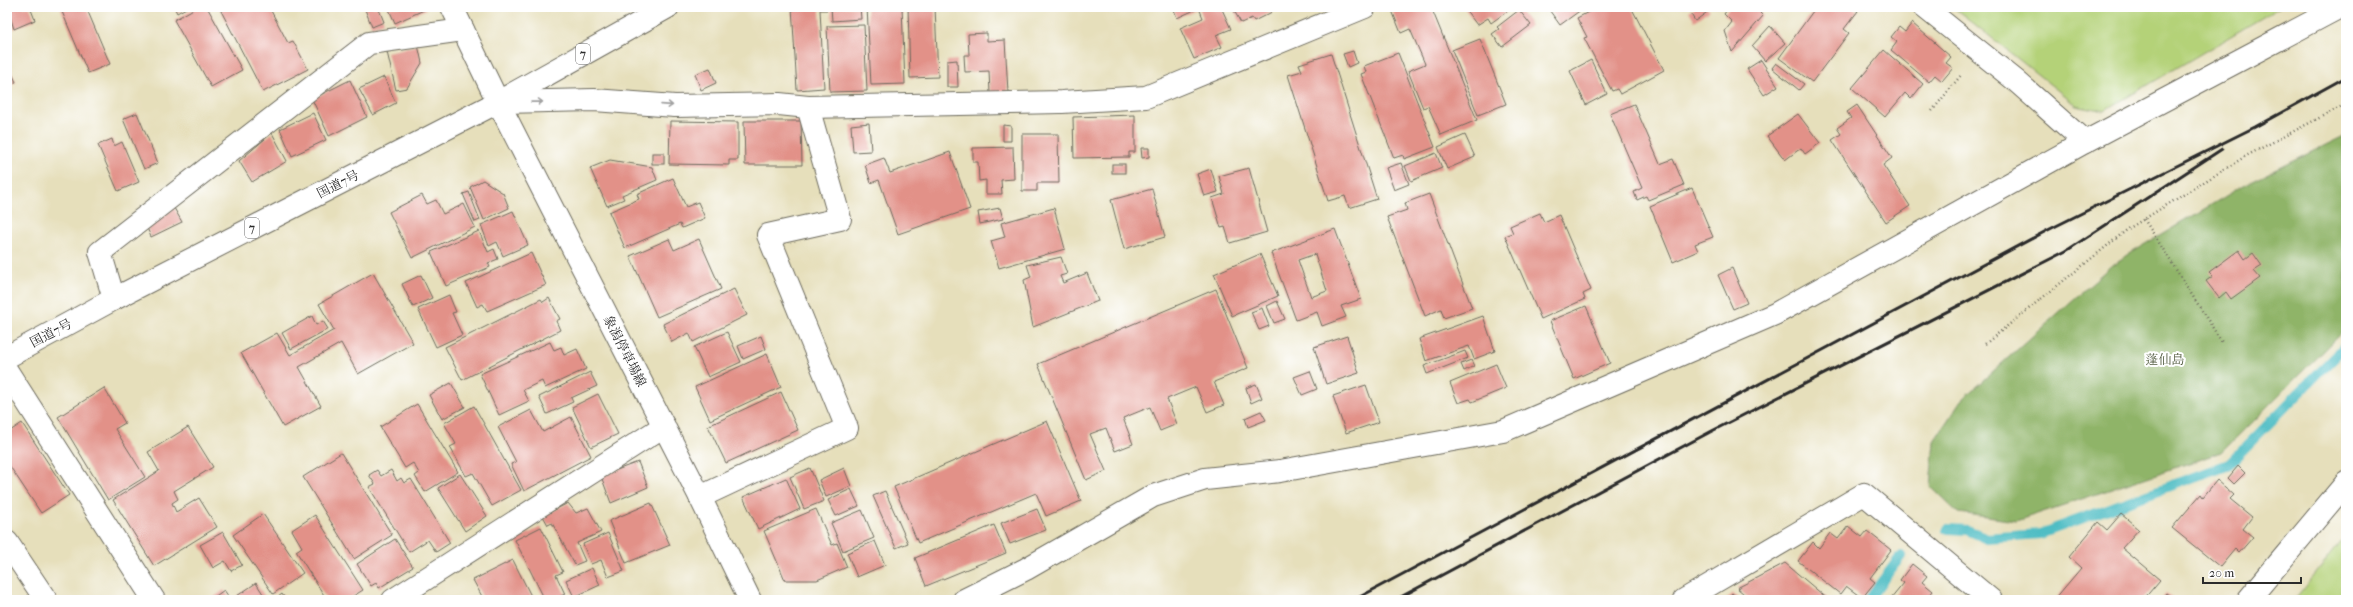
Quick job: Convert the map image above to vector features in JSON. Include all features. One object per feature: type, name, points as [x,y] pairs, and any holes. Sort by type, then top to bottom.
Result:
[{"type":"main road","name":"象潟停車場線","points":[[452,7],[498,102],[700,497],[750,600]]},
{"type":"main road","name":"国道7号","points":[[7,357],[114,299],[498,102],[668,7]]},
{"type":"main road","points":[[498,102],[594,100],[675,106],[779,104],[808,107],[1062,102],[1146,97],[1365,7]]},
{"type":"main road","points":[[1924,7],[1980,52],[2085,142]]},
{"type":"main road","points":[[964,600],[1026,569],[1153,496],[1205,479],[1280,471],[1504,431],[1775,314],[2085,142],[2340,7]]},
{"type":"main road","points":[[114,299],[100,252],[368,43],[463,30]]},
{"type":"main road","points":[[700,497],[847,428],[768,235],[840,219],[808,107]]},
{"type":"main road","points":[[7,371],[154,600]]},
{"type":"main road","points":[[393,600],[664,426]]},
{"type":"main road","points":[[2248,600],[2346,483]]},
{"type":"main road","points":[[1684,600],[1864,494],[1991,600]]},
{"type":"main road","points":[[7,542],[46,600]]},
{"type":"path","points":[[1932,111],[1980,52]]},
{"type":"path","points":[[1985,344],[2128,229],[2246,156],[2346,104]]},
{"type":"path","points":[[2144,219],[2223,344]]},
{"type":"green space","points":[[1953,7],[2280,7],[2104,111],[2076,105]]},
{"type":"green space","name":"蓬仙島","points":[[2346,135],[2346,328],[2222,452],[2016,521],[1958,513],[1930,486],[1934,441],[1961,400],[2113,264],[2244,185]]},
{"type":"green space","points":[[2346,535],[2346,600],[2294,600]]},
{"type":"building","points":[[7,7],[30,7],[35,20],[14,29]]},
{"type":"building","points":[[60,7],[86,7],[110,64],[88,73]]},
{"type":"building","points":[[174,7],[188,7],[177,13]]},
{"type":"building","points":[[197,7],[207,7],[242,70],[211,87],[174,20]]},
{"type":"building","points":[[224,7],[269,7],[288,43],[293,41],[308,69],[263,92],[220,9]]},
{"type":"building","points":[[364,7],[378,7],[384,22],[372,27]]},
{"type":"building","points":[[388,7],[426,7],[426,9],[395,23]]},
{"type":"building","points":[[534,7],[558,7],[558,8],[534,10]]},
{"type":"building","points":[[792,7],[827,7],[827,10],[820,10],[824,88],[797,90]]},
{"type":"building","points":[[831,7],[860,7],[861,19],[832,21]]},
{"type":"building","points":[[867,7],[902,7],[905,84],[871,85]]},
{"type":"building","points":[[908,7],[935,7],[938,77],[910,78]]},
{"type":"building","points":[[1173,7],[1221,7],[1231,29],[1216,35],[1222,47],[1194,59],[1180,28],[1203,18],[1199,8],[1177,18]]},
{"type":"building","points":[[1232,7],[1269,7],[1272,12],[1254,21],[1252,18],[1241,23]]},
{"type":"building","points":[[1431,7],[1477,120],[1441,135],[1428,106],[1423,108],[1408,71],[1425,64],[1410,29],[1401,33],[1391,8]]},
{"type":"building","points":[[1467,7],[1513,7],[1491,23],[1488,18],[1477,25],[1465,9]]},
{"type":"building","points":[[1547,7],[1585,7],[1560,25]]},
{"type":"building","points":[[1598,7],[1631,7],[1664,70],[1620,94],[1617,89],[1612,91],[1584,38],[1587,37],[1577,18]]},
{"type":"building","points":[[1695,7],[1707,7],[1710,10],[1695,21],[1689,11]]},
{"type":"building","points":[[1729,7],[1765,7],[1760,13],[1763,16],[1732,52],[1725,31],[1732,22],[1724,14]]},
{"type":"building","points":[[1816,7],[1852,7],[1858,11],[1844,29],[1849,33],[1812,82],[1779,58]]},
{"type":"building","points":[[1519,10],[1531,25],[1502,47],[1492,34],[1499,29],[1497,27]]},
{"type":"building","points":[[1912,23],[1951,57],[1946,63],[1953,68],[1942,81],[1935,75],[1929,82],[1891,50],[1897,42],[1891,37],[1899,27],[1905,32]]},
{"type":"building","points":[[864,25],[867,91],[830,92],[827,26]]},
{"type":"building","points":[[1770,26],[1785,43],[1765,61],[1752,46]]},
{"type":"building","points":[[987,33],[987,41],[1005,40],[1008,92],[990,93],[989,71],[965,72],[964,55],[969,55],[968,34]]},
{"type":"building","points":[[1480,39],[1506,104],[1478,115],[1452,50]]},
{"type":"building","points":[[418,45],[422,63],[407,88],[396,90],[387,52]]},
{"type":"building","points":[[1884,50],[1923,84],[1911,99],[1905,93],[1885,117],[1852,88]]},
{"type":"building","points":[[1353,51],[1357,63],[1348,67],[1343,54]]},
{"type":"building","points":[[1398,53],[1435,147],[1404,159],[1403,155],[1394,158],[1361,74],[1366,72],[1364,66]]},
{"type":"building","points":[[1331,54],[1377,199],[1349,208],[1345,196],[1328,201],[1288,75],[1302,71],[1299,64]]},
{"type":"building","points":[[957,60],[958,87],[947,87],[947,61]]},
{"type":"building","points":[[1591,60],[1607,94],[1586,105],[1570,71]]},
{"type":"building","points":[[1761,60],[1778,86],[1764,95],[1747,69]]},
{"type":"building","points":[[7,63],[16,82],[7,86]]},
{"type":"building","points":[[1776,63],[1804,84],[1799,90],[1772,68]]},
{"type":"building","points":[[710,68],[716,83],[701,90],[695,74]]},
{"type":"building","points":[[384,77],[396,103],[373,115],[359,89]]},
{"type":"building","points":[[350,80],[367,117],[329,136],[312,99]]},
{"type":"building","points":[[1634,104],[1660,164],[1673,159],[1684,185],[1648,200],[1646,196],[1637,200],[1634,192],[1642,188],[1610,114]]},
{"type":"building","points":[[1857,105],[1892,158],[1883,165],[1910,206],[1886,222],[1832,140],[1841,134],[1837,128],[1851,118],[1847,112]]},
{"type":"building","points":[[137,113],[158,163],[144,169],[123,119]]},
{"type":"building","points":[[313,113],[326,140],[292,156],[280,129]]},
{"type":"building","points":[[1798,114],[1820,143],[1805,154],[1801,148],[1785,160],[1767,136]]},
{"type":"building","points":[[1135,115],[1135,152],[1129,152],[1129,157],[1074,158],[1073,117]]},
{"type":"building","points":[[670,121],[738,122],[738,160],[729,160],[729,165],[669,164]]},
{"type":"building","points":[[744,121],[801,121],[802,165],[745,165]]},
{"type":"building","points":[[869,123],[871,151],[853,152],[851,125]]},
{"type":"building","points":[[1003,125],[1011,126],[1011,141],[1003,141]]},
{"type":"building","points":[[272,133],[287,161],[252,182],[239,161]]},
{"type":"building","points":[[1022,134],[1058,134],[1059,183],[1037,183],[1037,191],[1022,191]]},
{"type":"building","points":[[1465,135],[1475,157],[1447,169],[1438,147]]},
{"type":"building","points":[[112,139],[114,146],[122,142],[139,182],[118,191],[98,145]]},
{"type":"building","points":[[1013,147],[1014,179],[1001,180],[1002,194],[986,194],[986,180],[979,181],[978,162],[973,162],[973,148]]},
{"type":"building","points":[[1141,148],[1149,148],[1149,157],[1142,158]]},
{"type":"building","points":[[950,152],[970,209],[898,234],[879,180],[871,183],[865,165],[884,158],[890,173]]},
{"type":"building","points":[[652,153],[664,153],[664,164],[652,164]]},
{"type":"building","points":[[1436,153],[1442,168],[1411,181],[1405,166]]},
{"type":"building","points":[[610,160],[652,167],[657,180],[622,195],[624,199],[607,206],[590,168]]},
{"type":"building","points":[[1401,163],[1409,184],[1394,190],[1386,168]]},
{"type":"building","points":[[1112,164],[1125,164],[1125,173],[1112,173]]},
{"type":"building","points":[[1249,168],[1267,232],[1230,243],[1225,227],[1221,228],[1212,198],[1224,194],[1219,176]]},
{"type":"building","points":[[1211,169],[1218,192],[1204,196],[1197,174]]},
{"type":"building","points":[[673,178],[686,207],[698,202],[705,218],[682,228],[680,224],[625,248],[609,212],[639,199],[637,194]]},
{"type":"building","points":[[483,180],[503,193],[509,208],[484,220],[470,187]]},
{"type":"building","points":[[1692,188],[1713,237],[1695,244],[1698,251],[1673,262],[1650,206]]},
{"type":"building","points":[[1152,189],[1165,237],[1124,249],[1111,200]]},
{"type":"building","points":[[469,192],[480,220],[475,222],[463,194]]},
{"type":"building","points":[[1429,194],[1472,308],[1444,318],[1441,309],[1425,316],[1387,217],[1407,210],[1405,203]]},
{"type":"building","points":[[422,195],[427,204],[436,200],[443,214],[464,204],[475,227],[412,258],[389,212]]},
{"type":"building","points":[[174,208],[182,222],[151,237],[147,228]]},
{"type":"building","points":[[1000,208],[1003,219],[980,224],[978,212]]},
{"type":"building","points":[[1054,208],[1065,249],[999,268],[991,241],[1005,237],[1001,223]]},
{"type":"building","points":[[513,211],[528,245],[503,256],[497,242],[489,246],[481,225]]},
{"type":"building","points":[[1540,213],[1544,222],[1559,215],[1591,290],[1583,294],[1585,299],[1541,319],[1505,236],[1513,233],[1510,226]]},
{"type":"building","points":[[1335,229],[1361,299],[1341,306],[1346,317],[1322,326],[1317,312],[1296,320],[1271,253]],"holes":[[[1315,254],[1327,291],[1311,297],[1298,260]]]},
{"type":"building","points":[[479,231],[488,252],[494,249],[498,259],[488,263],[490,267],[446,286],[431,252]]},
{"type":"building","points":[[669,239],[674,250],[699,239],[721,289],[657,317],[630,256]]},
{"type":"building","points":[[2239,250],[2245,259],[2253,253],[2262,266],[2254,271],[2260,278],[2231,299],[2226,292],[2219,298],[2206,281],[2213,276],[2209,272]]},
{"type":"building","points":[[531,253],[546,285],[487,311],[483,304],[477,307],[466,283]]},
{"type":"building","points":[[1260,254],[1278,296],[1232,316],[1214,274]]},
{"type":"building","points":[[1061,257],[1067,274],[1060,276],[1063,283],[1087,273],[1098,301],[1033,327],[1024,280],[1031,277],[1027,265]]},
{"type":"building","points":[[1732,268],[1747,303],[1733,309],[1718,275]]},
{"type":"building","points":[[373,273],[413,343],[358,374],[341,343],[299,367],[321,406],[283,427],[241,353],[277,333],[290,355],[334,330],[319,304]]},
{"type":"building","points":[[421,275],[432,298],[413,307],[402,284]]},
{"type":"building","points":[[734,289],[747,315],[693,342],[689,333],[672,342],[663,324]]},
{"type":"building","points":[[1216,289],[1248,368],[1214,382],[1224,405],[1207,412],[1196,387],[1167,399],[1177,424],[1160,431],[1150,407],[1123,418],[1133,444],[1115,451],[1106,428],[1090,434],[1106,471],[1086,480],[1038,364]]},
{"type":"building","points":[[449,295],[456,312],[452,313],[462,335],[436,347],[418,309]]},
{"type":"building","points":[[549,298],[560,319],[556,321],[560,330],[462,380],[445,347],[541,299],[543,302]]},
{"type":"building","points":[[1277,301],[1285,319],[1274,323],[1267,306]]},
{"type":"building","points":[[1586,306],[1610,363],[1574,379],[1550,321]]},
{"type":"building","points":[[1262,308],[1269,326],[1259,330],[1251,312]]},
{"type":"building","points":[[312,316],[316,325],[323,321],[328,329],[291,349],[282,333]]},
{"type":"building","points":[[1483,316],[1495,351],[1474,359],[1469,346],[1426,361],[1419,339]]},
{"type":"building","points":[[727,332],[741,362],[708,377],[694,347]]},
{"type":"building","points":[[761,336],[766,349],[743,359],[738,346]]},
{"type":"building","points":[[1347,336],[1359,373],[1326,384],[1314,347]]},
{"type":"building","points":[[550,342],[554,350],[561,347],[564,355],[577,349],[586,369],[545,388],[542,381],[523,390],[529,401],[499,415],[480,374]]},
{"type":"building","points":[[1465,351],[1468,358],[1427,374],[1424,366]]},
{"type":"building","points":[[767,354],[781,387],[710,420],[695,387]]},
{"type":"building","points":[[1471,360],[1474,366],[1464,371],[1461,364]]},
{"type":"building","points":[[1496,364],[1506,388],[1472,402],[1470,399],[1458,403],[1450,383]]},
{"type":"building","points":[[1310,371],[1317,389],[1302,395],[1294,377]]},
{"type":"building","points":[[590,372],[597,386],[571,398],[573,402],[547,414],[539,397]]},
{"type":"building","points":[[451,383],[465,407],[442,419],[429,395]]},
{"type":"building","points":[[1256,384],[1262,398],[1251,403],[1246,388]]},
{"type":"building","points":[[1366,385],[1379,422],[1346,433],[1333,396]]},
{"type":"building","points":[[104,388],[125,423],[115,429],[145,477],[108,500],[58,417]]},
{"type":"building","points":[[781,392],[798,430],[726,463],[708,426]]},
{"type":"building","points":[[598,394],[618,434],[591,447],[572,407]]},
{"type":"building","points":[[417,404],[458,472],[425,492],[415,476],[419,473],[413,463],[405,468],[380,427]]},
{"type":"building","points":[[474,406],[521,490],[492,506],[473,473],[466,476],[450,447],[456,444],[444,423]]},
{"type":"building","points":[[531,410],[543,432],[571,417],[591,456],[524,491],[511,464],[516,462],[498,427]]},
{"type":"building","points":[[1261,411],[1266,420],[1248,427],[1245,418]]},
{"type":"building","points":[[1047,421],[1081,501],[1046,516],[1036,493],[918,543],[894,487]]},
{"type":"building","points":[[22,423],[69,495],[41,513],[7,462],[7,433]]},
{"type":"building","points":[[188,427],[213,467],[174,491],[178,499],[172,503],[176,512],[199,498],[217,527],[154,566],[113,500],[159,471],[148,452]]},
{"type":"building","points":[[341,453],[392,535],[354,559],[303,477]]},
{"type":"building","points":[[638,462],[648,487],[611,503],[601,476]]},
{"type":"building","points":[[2238,466],[2245,473],[2234,484],[2228,478]]},
{"type":"building","points":[[810,468],[824,501],[804,509],[790,477]]},
{"type":"building","points":[[844,468],[851,486],[826,497],[819,480]]},
{"type":"building","points":[[377,470],[381,476],[391,470],[397,481],[401,478],[404,483],[411,479],[450,543],[436,552],[428,540],[409,552],[369,487],[375,484],[369,475]]},
{"type":"building","points":[[460,474],[487,516],[465,531],[438,488]]},
{"type":"building","points":[[786,478],[800,509],[758,529],[743,497]]},
{"type":"building","points":[[2217,480],[2234,495],[2230,499],[2252,517],[2243,529],[2253,537],[2239,553],[2235,549],[2220,567],[2172,528],[2201,494],[2203,497]]},
{"type":"building","points":[[851,489],[859,506],[836,516],[828,500]]},
{"type":"building","points":[[885,491],[908,543],[896,548],[873,496]]},
{"type":"building","points":[[568,503],[576,513],[588,508],[601,532],[577,543],[585,561],[575,565],[552,523],[548,525],[543,516]]},
{"type":"building","points":[[651,503],[670,545],[626,563],[609,521]]},
{"type":"building","points":[[816,509],[832,545],[837,543],[847,567],[817,580],[785,580],[764,531]]},
{"type":"building","points":[[1037,509],[1046,530],[1010,544],[1001,523]]},
{"type":"building","points":[[862,510],[874,538],[843,551],[831,523]]},
{"type":"building","points":[[263,514],[303,573],[273,594],[233,535]]},
{"type":"building","points":[[2121,514],[2139,529],[2122,548],[2160,580],[2143,600],[2054,600],[2081,568],[2069,557],[2098,522],[2107,530]]},
{"type":"building","points":[[315,515],[363,590],[347,600],[327,600],[296,551],[302,547],[292,530]]},
{"type":"building","points":[[994,525],[1006,553],[926,586],[915,558]]},
{"type":"building","points":[[1848,526],[1862,537],[1867,531],[1891,550],[1870,578],[1875,582],[1862,598],[1846,586],[1840,594],[1798,561],[1813,542],[1819,548],[1830,533],[1838,539]]},
{"type":"building","points":[[541,527],[563,572],[556,575],[565,594],[553,600],[545,600],[515,540]]},
{"type":"building","points":[[223,532],[242,565],[231,571],[225,561],[213,568],[200,545]]},
{"type":"building","points":[[608,533],[624,571],[608,577],[601,560],[591,564],[583,544]]},
{"type":"building","points":[[395,539],[413,567],[379,588],[376,583],[371,586],[357,564]]},
{"type":"building","points":[[875,541],[885,565],[857,577],[847,553]]},
{"type":"building","points":[[513,560],[533,600],[484,600],[473,580]]},
{"type":"building","points":[[1785,563],[1829,600],[1751,600],[1737,588]]},
{"type":"building","points":[[1912,564],[1927,576],[1922,582],[1933,591],[1926,600],[1890,600],[1904,583],[1900,580]]},
{"type":"building","points":[[592,568],[600,585],[574,597],[566,580]]},
{"type":"building","points":[[256,583],[267,600],[231,600]]},
{"type":"building","points":[[224,590],[231,600],[214,600],[213,598]]},
{"type":"building","points":[[1732,593],[1740,600],[1726,600]]},
{"type":"building","points":[[2166,593],[2175,600],[2160,600]]},
{"type":"building","points":[[282,594],[286,600],[274,600]]},
{"type":"waterway","points":[[1948,529],[1967,530],[1987,538],[2040,534],[2229,464],[2346,345]]},
{"type":"waterway","points":[[1868,600],[1901,556]]},
{"type":"railway","points":[[1354,600],[2048,230],[2255,127],[2346,77]]},
{"type":"railway","points":[[1395,600],[1712,431],[2066,251],[2222,149]]}]
